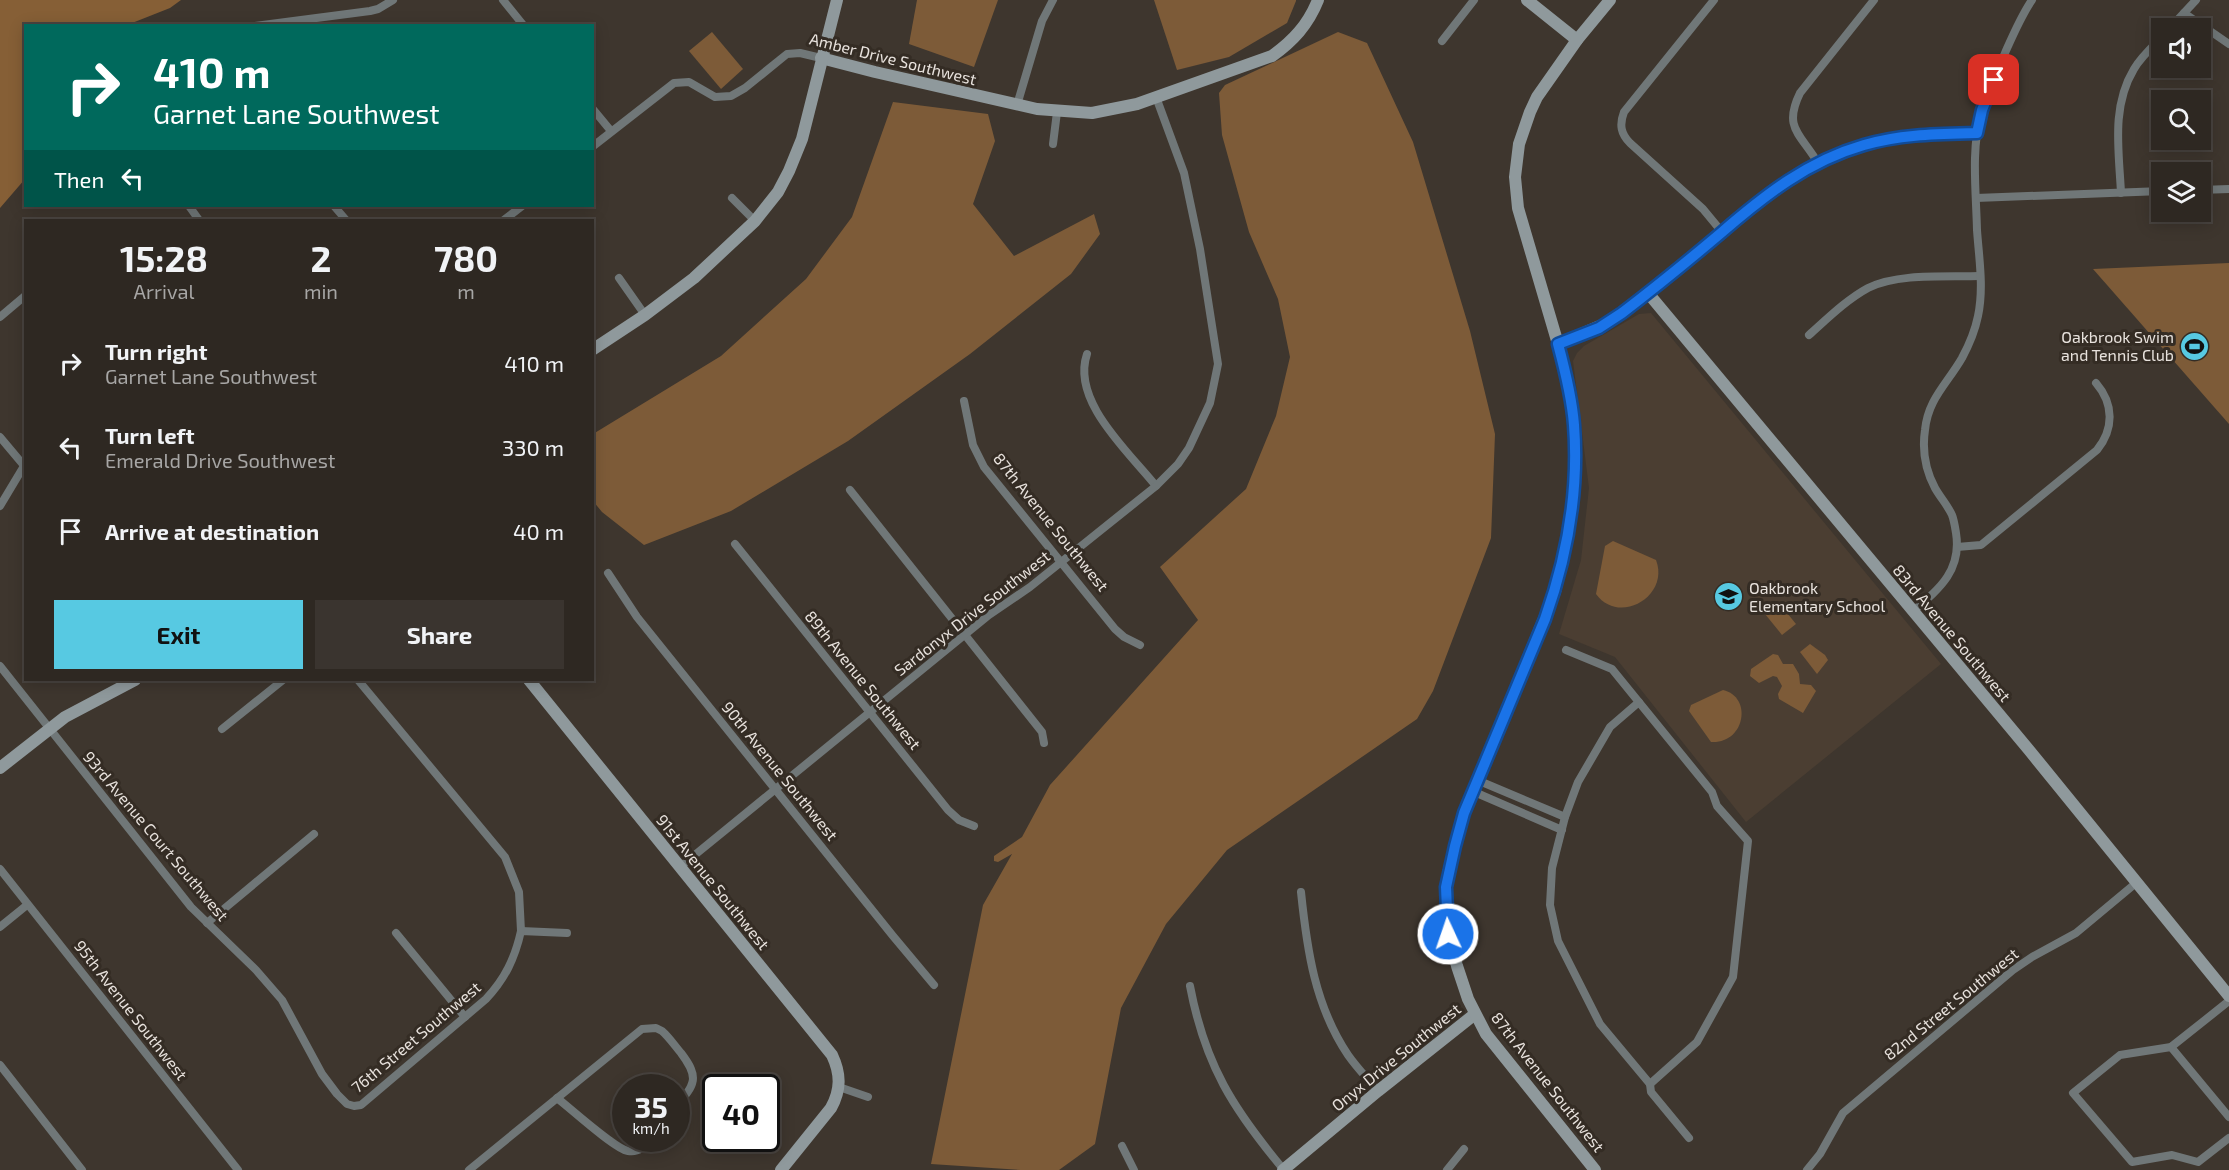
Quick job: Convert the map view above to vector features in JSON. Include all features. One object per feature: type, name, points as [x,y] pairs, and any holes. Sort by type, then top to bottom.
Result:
[{"type":"street","points":[[270,24],[370,11],[393,0]]},
{"type":"street","points":[[503,0],[522,24]]},
{"type":"street","points":[[594,349],[645,315],[694,278],[755,221],[778,192],[801,139],[837,0]]},
{"type":"street","points":[[1017,105],[1042,21],[1053,0]]},
{"type":"street","name":"Amber Drive Southwest","points":[[611,131],[674,83],[688,82],[716,97],[731,96],[745,88],[787,54],[800,53],[1017,105],[1057,112],[1092,113],[1137,104],[1272,56],[1289,44],[1300,32],[1313,13],[1318,0]]},
{"type":"street","points":[[1442,41],[1474,0]]},
{"type":"street","points":[[1527,0],[1577,40]]},
{"type":"street","name":"Onyx Drive Southwest","points":[[1284,1170],[1475,1014],[1456,966],[1448,934],[1446,908],[1449,869],[1474,786],[1555,592],[1574,496],[1574,424],[1568,384],[1518,208],[1515,177],[1519,144],[1530,112],[1550,76],[1610,0]]},
{"type":"street","points":[[1714,0],[1624,112],[1622,131],[1630,143],[1703,209],[1722,232]]},
{"type":"street","points":[[1818,163],[1793,126],[1793,108],[1800,93],[1874,0]]},
{"type":"street","points":[[1912,612],[1937,591],[1957,558],[1952,516],[1928,471],[1924,438],[1931,405],[1962,358],[1971,339],[1980,300],[1974,165],[1977,133],[1985,99],[2025,10],[2032,0]]},
{"type":"street","points":[[2179,18],[2196,0]]},
{"type":"street","points":[[2184,13],[2229,44]]},
{"type":"street","points":[[2121,193],[2118,127],[2121,100],[2126,84],[2135,68],[2151,50]]},
{"type":"street","name":"Sardonyx Drive Southwest","points":[[680,867],[964,636],[1156,486],[1178,464],[1201,426],[1214,390],[1218,364],[1190,194],[1156,97]]},
{"type":"street","points":[[594,110],[611,131],[594,145]]},
{"type":"street","points":[[1053,144],[1057,112]]},
{"type":"street","points":[[1558,344],[1599,328],[1648,293],[1776,188],[1818,163],[1857,147],[1890,139],[1916,135],[1977,133]]},
{"type":"street","points":[[2211,190],[2229,189]]},
{"type":"street","points":[[1976,198],[2151,192]]},
{"type":"street","points":[[732,198],[755,221]]},
{"type":"street","points":[[335,207],[345,219]]},
{"type":"street","points":[[505,219],[517,207]]},
{"type":"street","points":[[1809,335],[1860,294],[1878,284],[1910,279],[1979,276]]},
{"type":"street","points":[[619,278],[645,315]]},
{"type":"street","name":"83rd Avenue Southwest","points":[[1648,293],[2029,750],[2229,996]]},
{"type":"street","points":[[0,317],[24,297]]},
{"type":"street","points":[[1088,354],[1083,374],[1090,403],[1156,486]]},
{"type":"street","points":[[1957,547],[1982,545],[2097,450],[2103,442],[2110,422],[2108,401],[2096,383]]},
{"type":"street","name":"87th Avenue Southwest","points":[[964,401],[973,445],[984,467],[1115,629],[1124,637],[1140,645]]},
{"type":"street","points":[[0,437],[24,466]]},
{"type":"street","points":[[0,506],[24,469]]},
{"type":"street","points":[[850,490],[1042,732],[1044,743]]},
{"type":"street","name":"89th Avenue Southwest","points":[[735,544],[948,810],[959,820],[974,826]]},
{"type":"street","name":"90th Avenue Southwest","points":[[608,573],[637,617],[934,984]]},
{"type":"street","points":[[1566,650],[1612,669],[1712,792],[1717,806],[1748,841],[1733,977],[1697,1042],[1650,1084]]},
{"type":"street","name":"93rd Avenue Court Southwest","points":[[0,666],[184,898],[282,1000],[322,1074],[342,1100],[354,1106]]},
{"type":"street","points":[[0,768],[49,729],[97,699],[133,681]]},
{"type":"street","points":[[222,729],[282,681]]},
{"type":"street","name":"76th Street Southwest","points":[[354,1106],[361,1105],[486,999],[505,976],[521,931],[519,892],[505,857],[359,681]]},
{"type":"street","name":"91st Avenue Southwest","points":[[530,681],[832,1055],[839,1076],[839,1087]]},
{"type":"street","points":[[1639,702],[1610,727],[1578,782],[1565,817],[1552,868],[1550,905],[1558,941],[1600,1024],[1650,1084],[1651,1092],[1689,1138]]},
{"type":"street","points":[[1474,786],[1565,817]]},
{"type":"street","points":[[1474,786],[1562,830]]},
{"type":"street","points":[[207,923],[314,834]]},
{"type":"street","name":"95th Avenue Southwest","points":[[0,869],[238,1170]]},
{"type":"street","name":"82nd Street Southwest","points":[[1807,1170],[1820,1154],[1844,1113],[2013,970],[2076,933],[2136,883]]},
{"type":"street","points":[[1302,892],[1311,966],[1323,1009],[1335,1035],[1350,1058],[1378,1091]]},
{"type":"street","points":[[0,927],[27,905]]},
{"type":"street","points":[[521,931],[567,933]]},
{"type":"street","points":[[396,933],[465,1017]]},
{"type":"street","points":[[1190,986],[1201,1033],[1215,1069],[1244,1120],[1284,1170]]},
{"type":"street","points":[[2229,1001],[2171,1047],[2120,1055],[2073,1093],[2132,1162],[2172,1155],[2198,1162],[2229,1138]]},
{"type":"street","name":"87th Avenue Southwest","points":[[1475,1014],[1486,1034],[1595,1170]]},
{"type":"street","points":[[469,1170],[642,1029],[656,1028],[662,1031],[691,1066],[694,1073],[693,1085],[690,1089]]},
{"type":"street","points":[[2171,1047],[2229,1117]]},
{"type":"street","points":[[0,1065],[82,1170]]},
{"type":"street","points":[[781,1170],[831,1108],[839,1087],[868,1097]]},
{"type":"street","points":[[556,1098],[612,1142]]},
{"type":"street","points":[[1122,1146],[1134,1170]]},
{"type":"street","points":[[1448,1170],[1464,1149]]},
{"type":"shaded area","points":[[0,0],[181,0],[170,8],[130,24],[24,24],[24,180],[0,208]]},
{"type":"shaded area","points":[[917,0],[998,0],[974,67],[909,44]]},
{"type":"shaded area","points":[[1154,0],[1296,1],[1287,23],[1229,57],[1177,70]]},
{"type":"shaded area","points":[[712,32],[743,69],[721,89],[689,51]]},
{"type":"shaded area","points":[[1338,32],[1367,43],[1413,142],[1470,331],[1495,434],[1491,538],[1433,691],[1417,719],[1227,850],[1166,924],[1121,1008],[1095,1144],[1059,1170],[931,1164],[983,905],[1012,854],[998,862],[994,861],[994,856],[1022,837],[1050,785],[1198,620],[1160,567],[1246,489],[1276,416],[1290,357],[1278,299],[1249,232],[1222,135],[1219,93],[1225,85]]},
{"type":"shaded area","points":[[893,102],[988,114],[995,141],[973,204],[1014,256],[1094,214],[1100,234],[1071,274],[970,354],[848,441],[731,511],[644,545],[602,512],[594,502],[594,433],[721,356],[806,279],[852,217]]},
{"type":"shaded area","name":"Oakbrook Swim and Tennis Club","points":[[2229,263],[2229,424],[2093,269]]},
{"type":"shaded area","name":"Oakbrook Elementary School","points":[[1651,313],[1941,664],[1746,822],[1615,657],[1559,634],[1581,560],[1589,488],[1573,361],[1584,346],[1639,314]]},
{"type":"shaded area","points":[[1613,541],[1656,560],[1658,573],[1656,585],[1649,595],[1629,607],[1617,607],[1606,603],[1596,594],[1605,546]]},
{"type":"shaded area","points":[[1779,603],[1796,624],[1782,635],[1765,614]]},
{"type":"shaded area","points":[[1810,644],[1828,660],[1817,674],[1800,652]]},
{"type":"shaded area","points":[[1773,654],[1778,655],[1783,664],[1793,664],[1799,674],[1800,684],[1811,685],[1816,691],[1803,713],[1779,699],[1778,694],[1782,686],[1777,677],[1773,676],[1759,683],[1750,676],[1751,669]]},
{"type":"shaded area","points":[[1723,690],[1732,694],[1739,701],[1741,719],[1738,728],[1731,736],[1723,741],[1711,742],[1689,711],[1691,705]]},
{"type":"place","name":"Oakbrook Swim and Tennis Club","points":[[2195,346]]},
{"type":"place","name":"Oakbrook Elementary School","points":[[1728,597]]},
{"type":"route","points":[[1448,934],[1446,887],[1464,813],[1545,619],[1555,592],[1568,535],[1574,496],[1574,424],[1568,384],[1558,344],[1599,328],[1622,313],[1757,202],[1818,163],[1848,150],[1882,141],[1916,135],[1977,133],[1985,99],[1994,80]]}]
